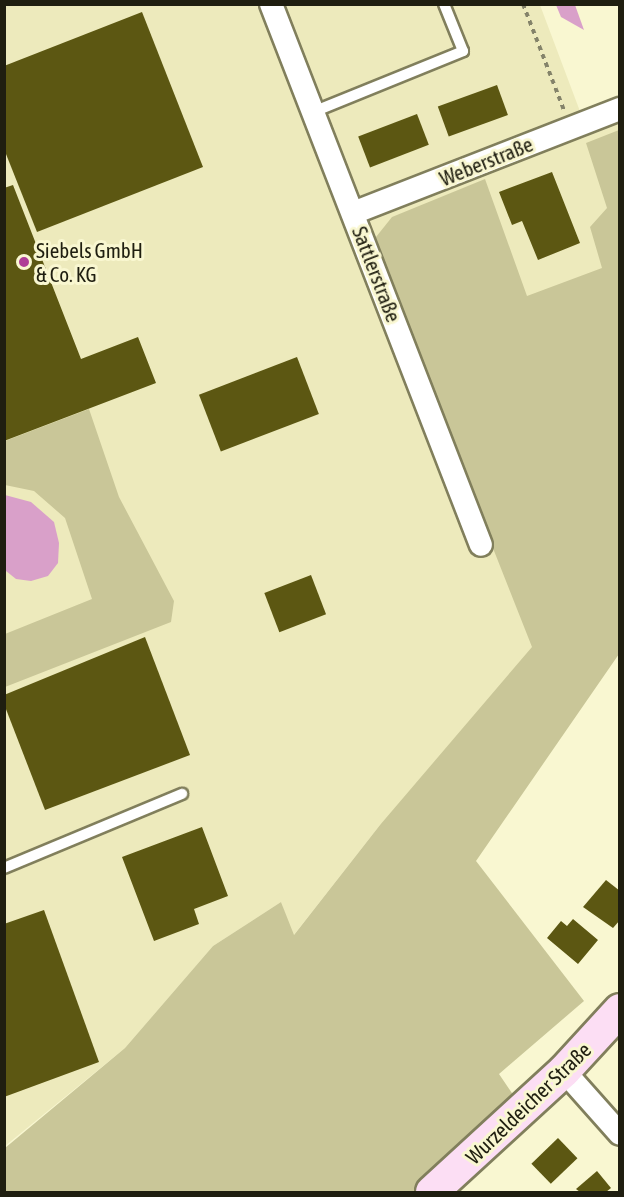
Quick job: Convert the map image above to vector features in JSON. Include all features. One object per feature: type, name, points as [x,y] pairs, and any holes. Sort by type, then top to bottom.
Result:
[{"type":"main road","name":"Wurzeldeicher Straße","points":[[432,1192],[564,1071],[620,1010]]},
{"type":"street","name":"Sattlerstraße","points":[[271,4],[481,544]]},
{"type":"street","name":"Weberstraße","points":[[353,213],[620,109]]},
{"type":"street","points":[[564,1071],[620,1134]]},
{"type":"lane","points":[[313,112],[463,51],[444,4]]},
{"type":"lane","points":[[4,868],[182,794]]},
{"type":"path","points":[[523,4],[571,127]]},
{"type":"shaded area","points":[[5,5],[540,5],[581,114],[619,100],[619,654],[380,825],[293,936],[281,902],[213,946],[125,1048],[5,1146]]},
{"type":"shaded area","points":[[556,5],[575,5],[584,30],[561,17]]},
{"type":"shaded area","points":[[619,130],[619,654],[476,861],[584,1001],[499,1074],[516,1099],[414,1192],[5,1192],[5,1148],[125,1048],[213,946],[281,902],[294,935],[380,825],[532,647],[372,242],[392,217],[485,179],[527,296],[602,268],[590,227],[607,208],[586,143]]},
{"type":"shaded area","points":[[89,409],[119,497],[174,601],[171,622],[5,687],[5,634],[92,599],[65,518],[34,491],[5,485],[5,441]]},
{"type":"shaded area","points":[[5,495],[31,502],[54,522],[59,543],[58,563],[48,576],[31,581],[16,579],[6,571]]},
{"type":"building","points":[[142,12],[203,167],[37,232],[4,149],[4,66]]},
{"type":"building","points":[[497,85],[508,115],[449,137],[438,107]]},
{"type":"building","points":[[417,114],[429,145],[370,167],[358,137]]},
{"type":"building","points":[[552,172],[580,243],[538,260],[522,221],[512,225],[499,192]]},
{"type":"building","name":"Siebels GmbH & Co. KG","points":[[13,185],[81,359],[138,337],[156,383],[4,441],[4,188]]},
{"type":"building","points":[[297,357],[319,414],[221,452],[199,395]]},
{"type":"building","points":[[311,575],[326,614],[279,632],[264,593]]},
{"type":"building","points":[[145,637],[190,755],[45,810],[4,704],[4,695]]},
{"type":"building","points":[[202,827],[228,896],[194,909],[199,924],[154,941],[122,857]]},
{"type":"building","points":[[606,880],[620,891],[620,920],[613,928],[583,907]]},
{"type":"building","points":[[44,910],[99,1062],[4,1097],[4,924]]},
{"type":"building","points":[[573,919],[598,940],[578,964],[547,938],[561,921],[567,926]]},
{"type":"building","points":[[558,1138],[577,1158],[551,1184],[531,1164]]},
{"type":"building","points":[[597,1171],[611,1188],[606,1192],[580,1192],[576,1189]]},
{"type":"place","name":"Siebels GmbH & Co. KG","points":[[24,262]]}]
